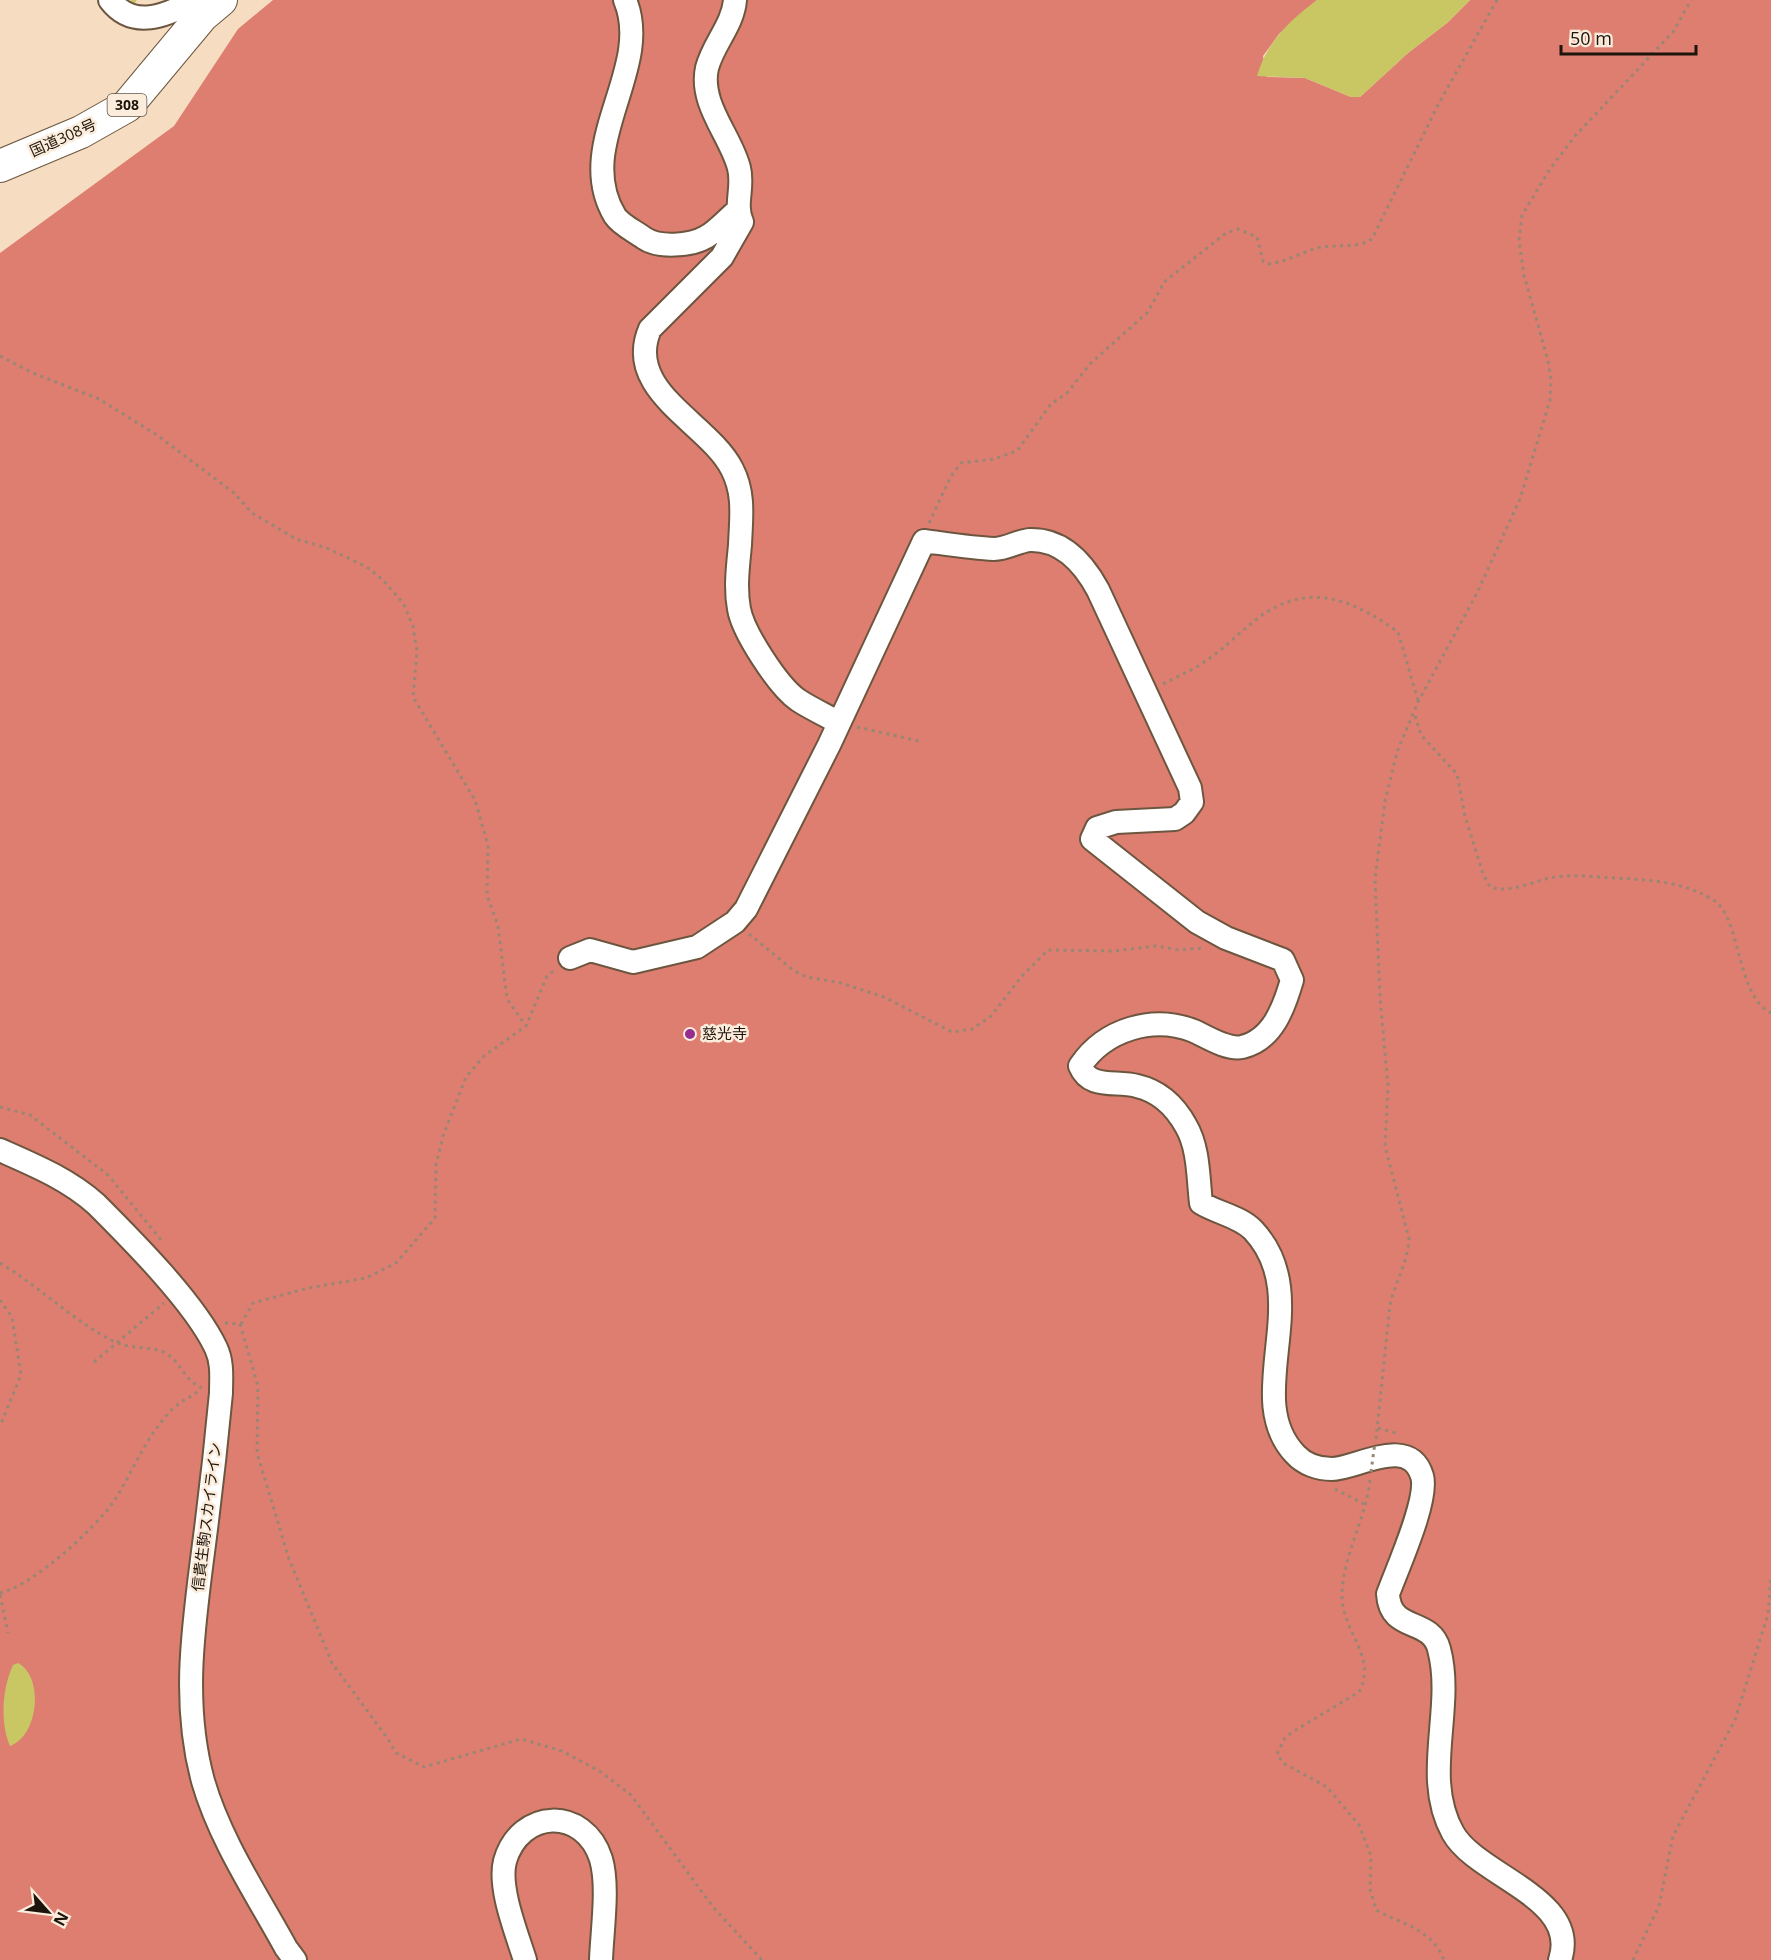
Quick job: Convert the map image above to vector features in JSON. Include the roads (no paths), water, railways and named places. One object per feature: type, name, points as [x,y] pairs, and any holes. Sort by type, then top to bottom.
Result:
[{"type":"highway","name":"国道308号","points":[[0,166],[81,132],[121,110],[140,92],[202,16],[221,0]]},
{"type":"street","points":[[110,0],[120,13],[137,18],[160,16],[195,0]]},
{"type":"street","points":[[625,0],[630,11],[632,36],[605,140],[603,186],[616,218],[650,242],[682,244],[705,238],[737,211]]},
{"type":"street","points":[[735,0],[732,14],[707,67],[706,80],[717,119],[739,168],[741,190],[737,211],[742,222],[734,238],[708,273],[650,329],[644,344],[644,357],[663,398],[722,452],[733,469],[743,508],[737,583],[742,623],[780,680],[796,699],[838,722]]},
{"type":"street","points":[[570,958],[590,950],[633,962],[697,947],[735,922],[746,909],[768,868],[924,541],[996,549],[1030,540],[1071,553],[1088,571],[1098,590],[1190,788],[1192,801],[1184,813],[1175,819],[1116,822],[1097,828],[1092,839],[1197,922],[1226,938],[1283,960],[1292,980],[1282,1012],[1261,1038],[1241,1047],[1168,1023],[1153,1023],[1118,1033],[1088,1054],[1080,1066],[1084,1076],[1097,1083],[1136,1085],[1152,1091],[1169,1102],[1186,1126],[1194,1146],[1201,1203],[1239,1220],[1252,1229],[1270,1253],[1282,1298],[1274,1385],[1277,1414],[1282,1437],[1296,1455],[1310,1465],[1333,1470],[1366,1458],[1399,1456],[1412,1463],[1421,1475],[1422,1489],[1413,1527],[1388,1594],[1388,1605],[1393,1615],[1430,1633],[1439,1646],[1444,1696],[1438,1768],[1450,1827],[1460,1843],[1535,1899],[1555,1919],[1563,1940],[1560,1960]]},
{"type":"street","name":"信貴生駒スカイライン","points":[[0,1150],[41,1168],[81,1191],[116,1225],[177,1293],[216,1349],[221,1365],[211,1391],[191,1645],[189,1696],[193,1735],[204,1783],[216,1815],[286,1948],[296,1960]]},
{"type":"street","points":[[525,1960],[506,1894],[505,1863],[519,1835],[535,1823],[554,1820],[572,1824],[583,1830],[601,1859],[604,1877],[601,1960]]},
{"type":"place","name":"慈光寺","points":[[690,1034]]}]
